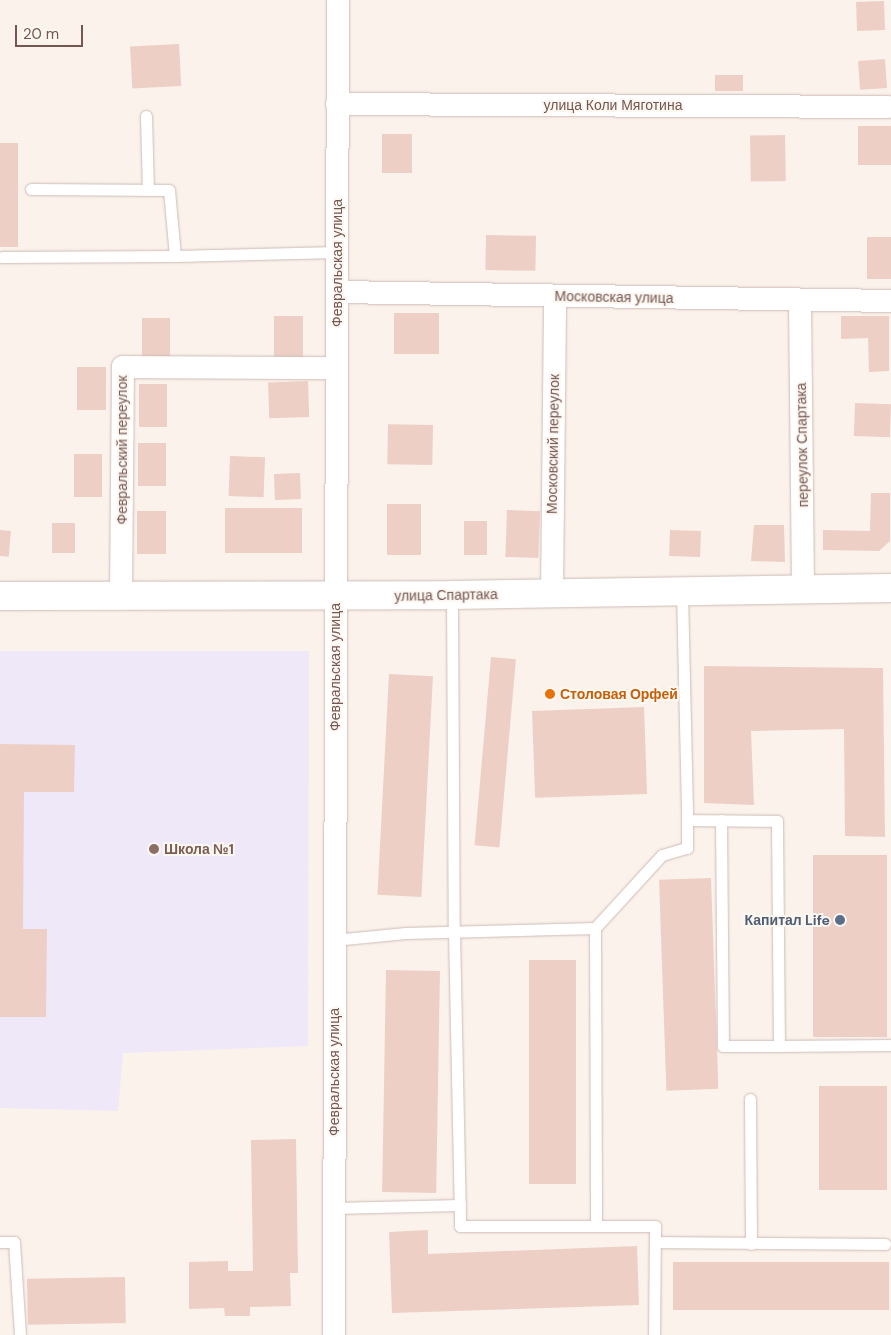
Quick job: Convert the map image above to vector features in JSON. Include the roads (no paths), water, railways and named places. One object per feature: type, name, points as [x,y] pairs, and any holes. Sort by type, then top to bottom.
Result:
[{"type":"street","name":"Февральская улица","points":[[334,1335],[338,0]]},
{"type":"street","name":"улица Коли Мяготина","points":[[337,104],[888,107]]},
{"type":"street","name":"Московская улица","points":[[337,292],[891,301]]},
{"type":"street","name":"Московский переулок","points":[[552,593],[555,296]]},
{"type":"street","name":"переулок Спартака","points":[[800,301],[803,590]]},
{"type":"street","name":"Февральский переулок","points":[[121,596],[123,366],[336,368]]},
{"type":"street","name":"улица Спартака","points":[[0,596],[452,596],[891,588]]},
{"type":"lane","points":[[146,116],[148,190]]},
{"type":"lane","points":[[31,189],[169,190],[175,256]]},
{"type":"lane","points":[[2,257],[175,256],[337,252]]},
{"type":"lane","points":[[596,1226],[595,928],[662,856],[687,848],[682,591]]},
{"type":"lane","points":[[452,596],[454,932],[460,1226],[655,1226],[654,1335]]},
{"type":"lane","points":[[687,820],[778,821],[779,1046]]},
{"type":"lane","points":[[721,820],[723,1046],[891,1045]]},
{"type":"lane","points":[[334,940],[406,933],[595,928]]},
{"type":"lane","points":[[750,1099],[751,1244]]},
{"type":"lane","points":[[334,1208],[460,1204]]},
{"type":"lane","points":[[0,1242],[14,1242],[20,1335]]},
{"type":"lane","points":[[655,1242],[885,1244]]},
{"type":"place","name":"Столовая Орфей","points":[[550,694]]},
{"type":"place","name":"Школа №1","points":[[154,849]]},
{"type":"place","name":"Капитал Life","points":[[840,920]]}]
